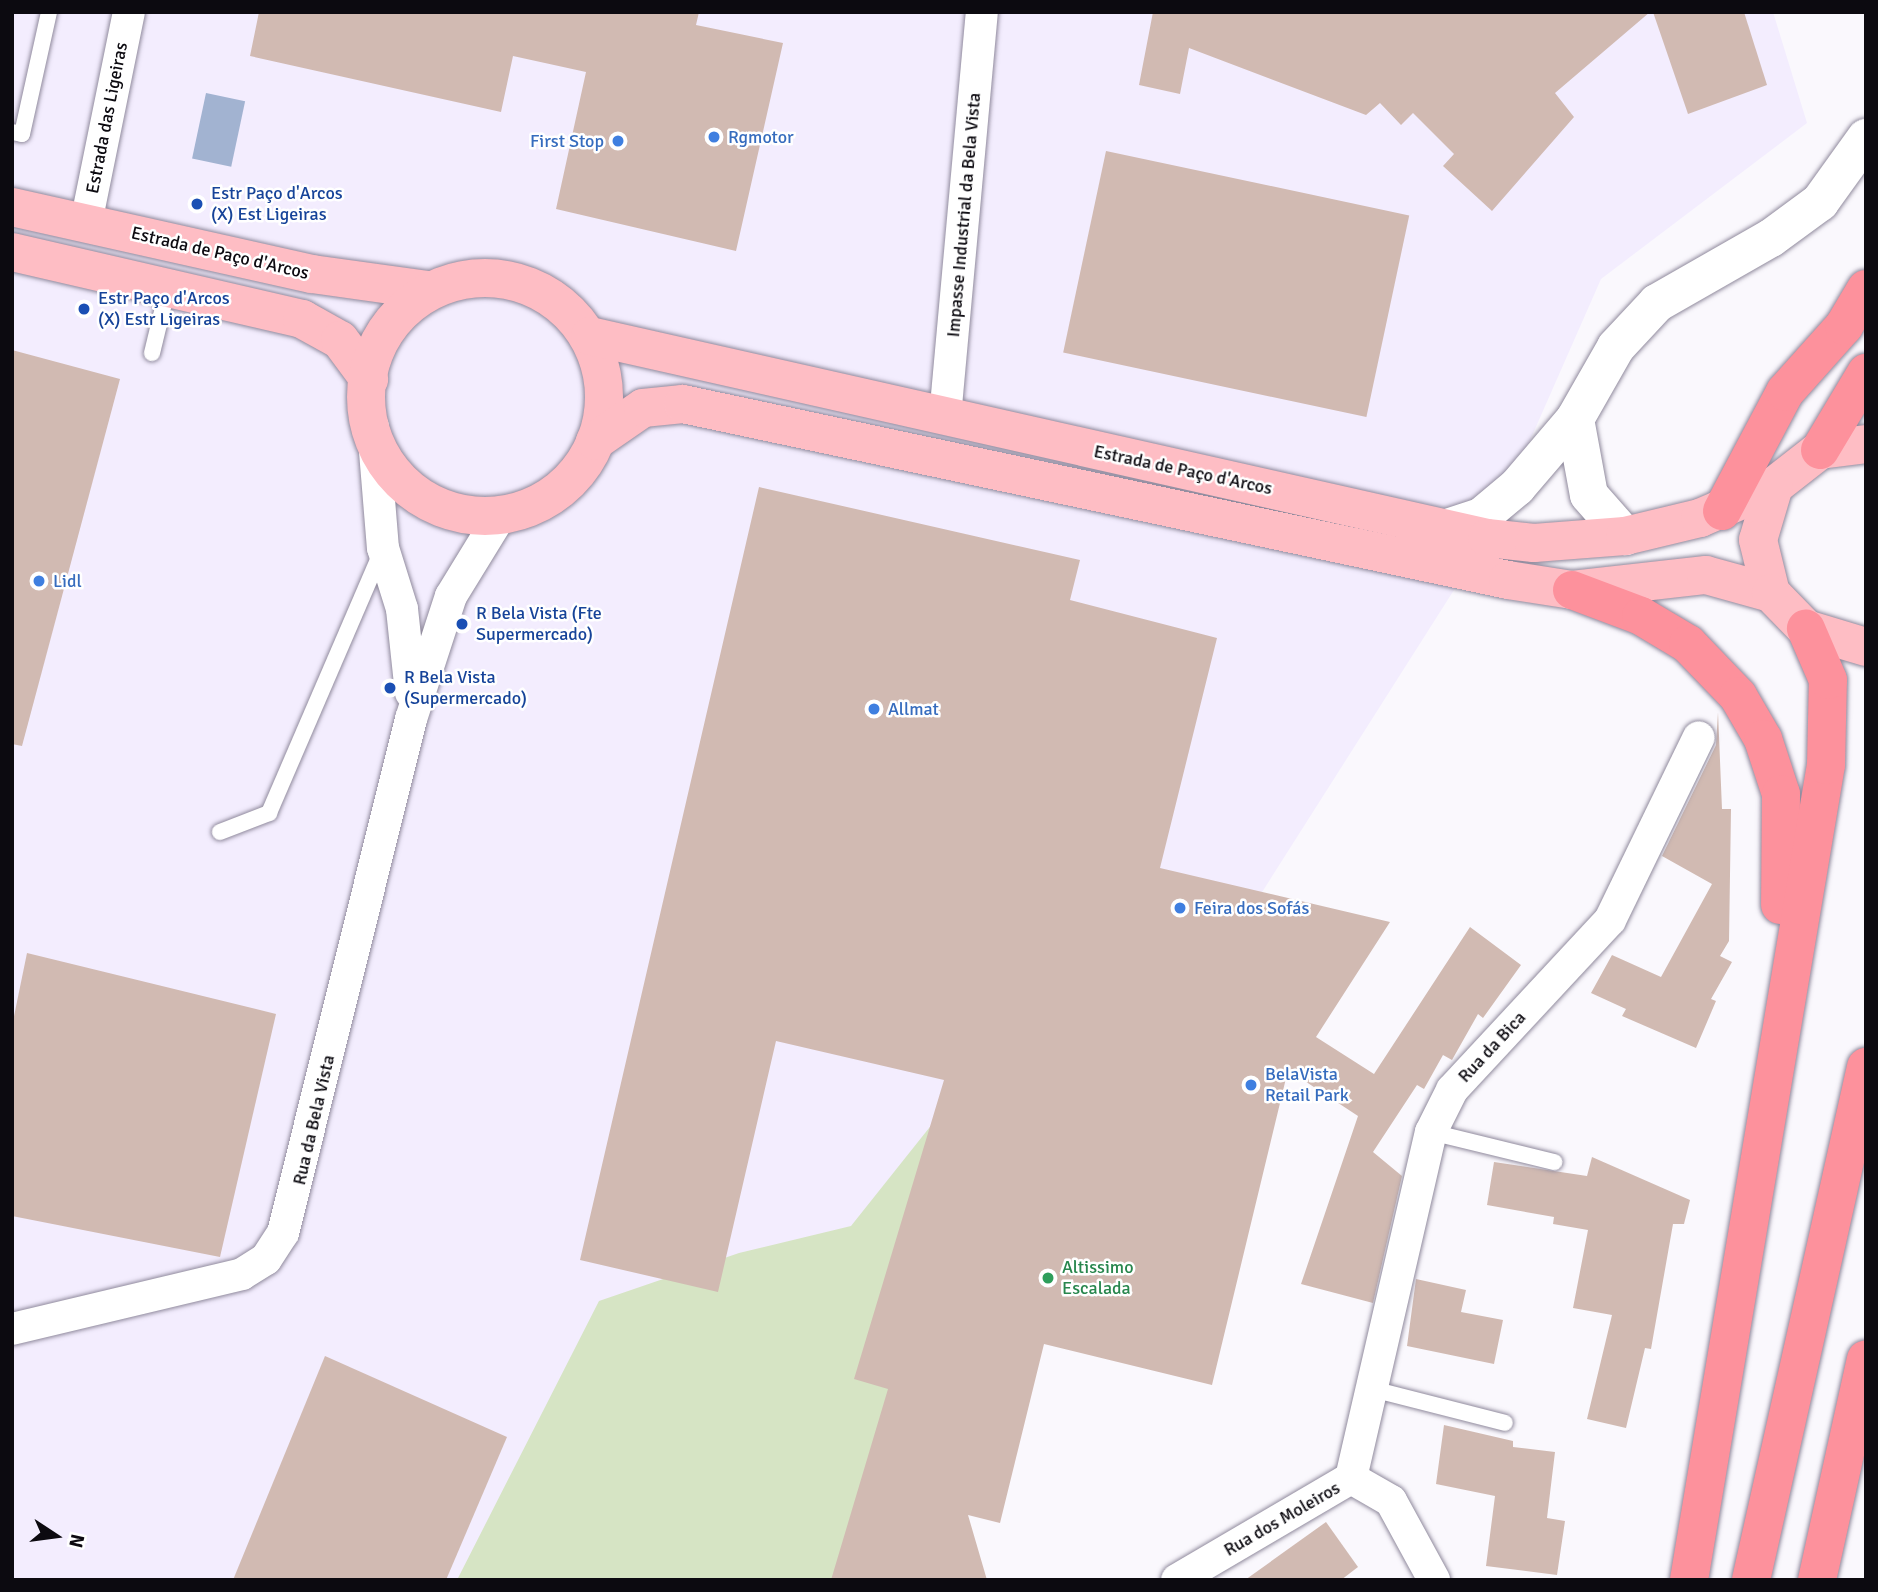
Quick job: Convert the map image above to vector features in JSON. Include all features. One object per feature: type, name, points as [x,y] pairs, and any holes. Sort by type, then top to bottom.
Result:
[{"type":"highway","points":[[1722,511],[1784,392],[1844,326],[1866,289]]},
{"type":"highway","points":[[1820,450],[1866,373]]},
{"type":"highway","points":[[1572,590],[1640,616],[1688,644],[1738,696],[1763,739],[1784,826],[1774,967],[1780,1039]]},
{"type":"highway","points":[[1689,1580],[1780,1039],[1830,721],[1828,680],[1835,639]]},
{"type":"highway","points":[[1751,1580],[1866,1067]]},
{"type":"highway","points":[[1817,1580],[1866,1359]]},
{"type":"main road","name":"Estrada de Paço d'Arcos","points":[[12,207],[312,274],[428,290],[486,279],[521,287],[554,302],[590,336],[603,370],[604,407],[595,440]]},
{"type":"main road","points":[[12,252],[169,287],[313,324],[340,340],[369,379]]},
{"type":"main road","name":"Estrada de Paço d'Arcos","points":[[428,290],[383,330],[369,379],[373,427],[389,464],[425,503],[447,513],[500,516],[555,493],[595,440],[634,411],[683,404],[1415,564],[1572,590],[1672,575],[1706,575],[1770,593],[1835,639]]},
{"type":"main road","name":"Estrada de Paço d'Arcos","points":[[590,336],[1447,528],[1534,543],[1625,536],[1722,511],[1774,486],[1820,450]]},
{"type":"main road","points":[[1820,450],[1866,444]]},
{"type":"main road","points":[[1770,593],[1758,540],[1774,486]]},
{"type":"street","name":"Estrada das Ligeiras","points":[[86,223],[129,12]]},
{"type":"street","name":"Impasse Industrial da Bela Vista","points":[[945,417],[982,12]]},
{"type":"street","points":[[1447,528],[1498,506],[1575,419],[1616,347],[1642,317],[1684,283],[1771,238],[1819,202],[1866,138]]},
{"type":"street","points":[[1575,419],[1574,442],[1589,495],[1625,536]]},
{"type":"street","name":"Rua da Bela Vista","points":[[373,427],[383,548],[410,652],[411,719]]},
{"type":"street","name":"Rua da Bela Vista","points":[[12,1329],[242,1274],[266,1259],[283,1233],[411,719],[451,596],[500,516]]},
{"type":"street","name":"Rua da Bica","points":[[1351,1478],[1431,1132],[1452,1090],[1610,920],[1699,737]]},
{"type":"street","points":[[1351,1478],[1391,1501],[1434,1580]]},
{"type":"street","name":"Rua dos Moleiros","points":[[1177,1580],[1351,1478]]},
{"type":"lane","points":[[12,132],[22,134],[49,12]]},
{"type":"lane","points":[[152,353],[169,287]]},
{"type":"lane","points":[[220,832],[269,813],[383,548]]},
{"type":"lane","points":[[1431,1132],[1554,1162]]},
{"type":"lane","points":[[1372,1389],[1505,1423]]},
{"type":"shaded area","points":[[12,12],[1773,12],[1807,123],[1601,279],[1487,538],[1238,930],[622,1580],[12,1580]]},
{"type":"green space","points":[[937,1118],[865,1580],[457,1580],[599,1301],[739,1253],[851,1226]]},
{"type":"water","points":[[206,93],[245,101],[231,167],[192,159]]},
{"type":"building","points":[[259,12],[699,12],[696,25],[783,43],[736,251],[556,209],[586,72],[513,56],[501,112],[250,56]]},
{"type":"building","points":[[1153,12],[1650,12],[1555,93],[1574,117],[1492,211],[1443,166],[1454,154],[1413,113],[1401,125],[1380,103],[1366,115],[1189,48],[1180,94],[1139,85]]},
{"type":"building","points":[[1653,12],[1744,12],[1767,85],[1688,114]]},
{"type":"building","points":[[1106,151],[1409,215],[1366,417],[1063,352]]},
{"type":"building","name":"Lidl","points":[[12,350],[120,379],[22,746],[12,744]]},
{"type":"building","points":[[759,487],[1080,560],[1070,600],[1217,638],[1160,868],[1390,922],[1316,1037],[1374,1074],[1470,927],[1521,965],[1483,1018],[1478,1014],[1452,1060],[1443,1055],[1424,1089],[1417,1085],[1373,1152],[1402,1176],[1373,1303],[1301,1284],[1358,1116],[1288,1070],[1212,1385],[1044,1344],[1000,1523],[968,1515],[987,1580],[831,1580],[888,1389],[854,1379],[944,1080],[776,1041],[718,1292],[580,1260]]},
{"type":"building","points":[[1718,712],[1722,809],[1731,809],[1729,941],[1720,956],[1732,962],[1711,999],[1716,1001],[1696,1048],[1622,1016],[1626,1009],[1591,993],[1612,955],[1661,977],[1712,884],[1662,856],[1716,745]]},
{"type":"building","points":[[27,953],[276,1014],[220,1257],[12,1216],[12,1026]]},
{"type":"building","points":[[1592,1157],[1690,1200],[1684,1224],[1673,1224],[1651,1349],[1645,1348],[1626,1428],[1587,1419],[1612,1315],[1573,1308],[1588,1230],[1553,1224],[1554,1217],[1487,1205],[1494,1162],[1587,1176]]},
{"type":"building","points":[[1416,1279],[1466,1290],[1461,1312],[1503,1320],[1494,1364],[1407,1346]]},
{"type":"building","points":[[325,1356],[507,1437],[446,1580],[233,1580]]},
{"type":"building","points":[[1444,1425],[1513,1441],[1513,1447],[1555,1452],[1547,1518],[1565,1521],[1557,1575],[1486,1566],[1495,1496],[1436,1484]]},
{"type":"building","points":[[1326,1522],[1358,1567],[1341,1580],[1245,1580]]},
{"type":"place","name":"Rgmotor","points":[[714,137]]},
{"type":"place","name":"First Stop","points":[[618,141]]},
{"type":"place","name":"Estr Paço d'Arcos (X) Est Ligeiras","points":[[197,204]]},
{"type":"place","name":"Estr Paço d'Arcos (X) Estr Ligeiras","points":[[84,309]]},
{"type":"place","name":"Lidl","points":[[39,581]]},
{"type":"place","name":"R Bela Vista (Fte Supermercado)","points":[[462,624]]},
{"type":"place","name":"R Bela Vista (Supermercado)","points":[[390,688]]},
{"type":"place","name":"Allmat","points":[[874,709]]},
{"type":"place","name":"Feira dos Sofás","points":[[1180,908]]},
{"type":"place","name":"BelaVista Retail Park","points":[[1251,1085]]},
{"type":"place","name":"Altissimo Escalada","points":[[1048,1278]]}]
